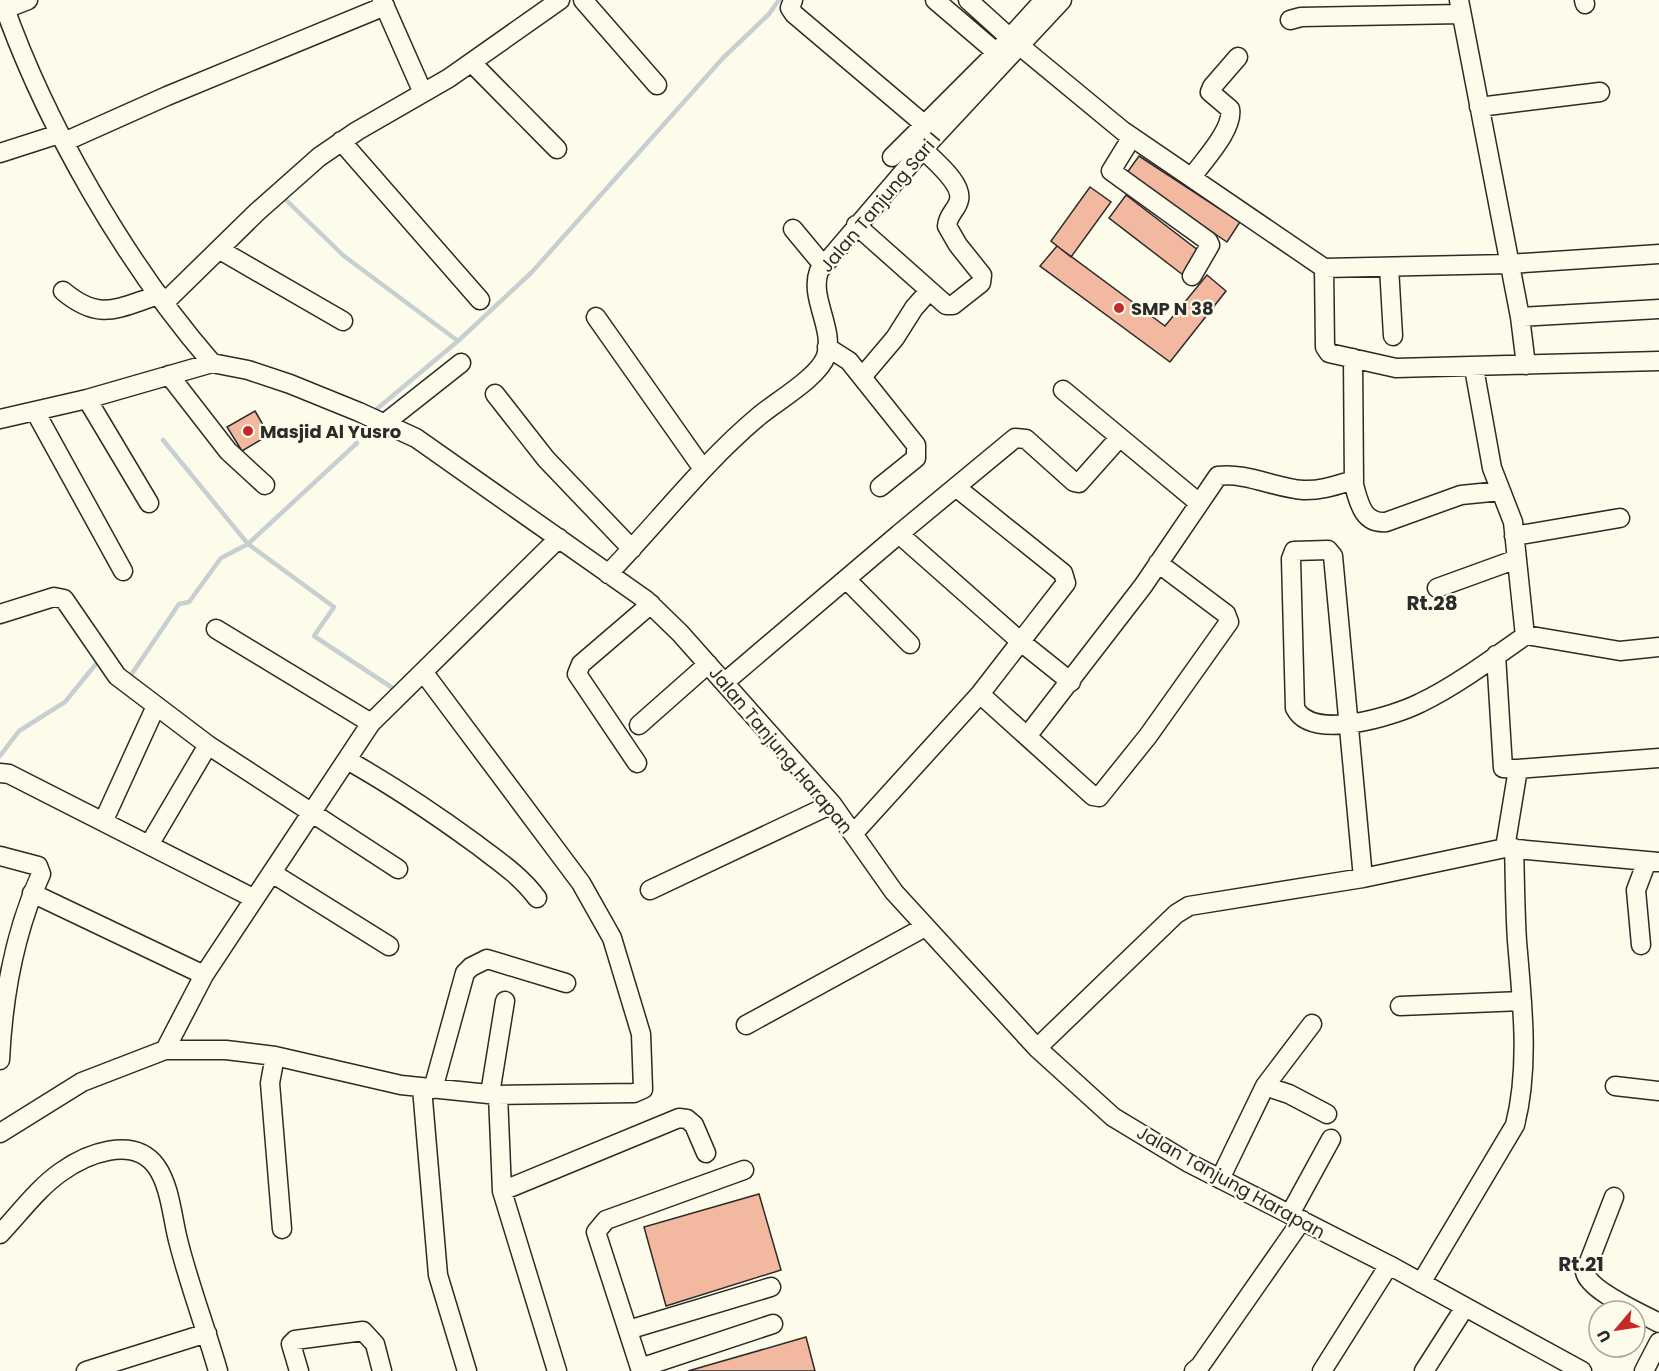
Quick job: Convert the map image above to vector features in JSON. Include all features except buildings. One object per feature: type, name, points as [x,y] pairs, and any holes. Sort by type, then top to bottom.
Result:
[{"type":"street","points":[[28,0],[2,7],[62,138],[162,298],[212,363]]},
{"type":"street","points":[[63,291],[76,303],[96,311],[162,298],[220,250],[288,184],[341,141],[472,63],[560,0]]},
{"type":"street","points":[[584,0],[657,85]]},
{"type":"street","points":[[793,0],[790,8],[794,14],[925,125]]},
{"type":"street","points":[[892,157],[1002,56],[935,0]]},
{"type":"street","points":[[968,0],[1015,42],[1132,137],[1324,268],[1509,264],[1659,254]]},
{"type":"street","points":[[1015,42],[1044,0]]},
{"type":"street","name":"Jalan Tanjung Sari I","points":[[827,347],[817,284],[823,266],[1002,56],[1062,0]]},
{"type":"street","points":[[0,153],[62,138],[168,96],[383,3],[423,93]]},
{"type":"street","points":[[1290,20],[1301,17],[1460,7],[1520,317],[1526,365]]},
{"type":"street","points":[[1192,177],[1230,120],[1230,109],[1210,92],[1238,57]]},
{"type":"street","points":[[472,63],[557,149]]},
{"type":"street","points":[[1479,107],[1600,92]]},
{"type":"street","points":[[1132,137],[1111,171],[1208,241],[1210,245],[1192,276]]},
{"type":"street","points":[[341,141],[480,300]]},
{"type":"street","points":[[856,225],[946,305],[952,306],[981,283],[982,274],[958,245],[947,226],[949,215],[959,200],[955,184],[923,149]]},
{"type":"street","points":[[793,229],[823,266]]},
{"type":"street","points":[[220,250],[343,321]]},
{"type":"street","points":[[1389,267],[1393,336]]},
{"type":"street","points":[[1324,268],[1325,347],[1329,353],[1396,368],[1474,368],[1659,361]]},
{"type":"street","points":[[862,377],[895,338],[914,308],[929,291]]},
{"type":"street","points":[[1520,317],[1659,309]]},
{"type":"street","points":[[596,317],[703,469]]},
{"type":"street","points":[[608,574],[703,469],[745,428],[816,372],[826,356],[827,347],[849,361],[916,445],[918,453],[916,458],[880,487]]},
{"type":"street","points":[[1353,358],[1354,480],[1363,512],[1369,519],[1380,523],[1461,495],[1501,491]]},
{"type":"street","name":"Jalan Tanjung Harapan","points":[[0,419],[87,399],[212,363],[248,370],[385,423],[426,444],[651,604],[708,664],[832,804],[894,892],[925,927],[1037,1048],[1113,1117],[1220,1179],[1296,1216],[1582,1371]]},
{"type":"street","points":[[385,423],[461,363]]},
{"type":"street","points":[[1474,368],[1492,468],[1513,522],[1525,636]]},
{"type":"street","points":[[169,375],[228,452],[265,484]]},
{"type":"street","points":[[1064,390],[1199,503]]},
{"type":"street","points":[[495,394],[546,459],[632,549]]},
{"type":"street","points":[[87,399],[149,503]]},
{"type":"street","points":[[36,412],[123,571]]},
{"type":"street","points":[[724,682],[899,534],[957,489],[1015,438],[1026,439],[1074,482],[1080,483],[1119,438]]},
{"type":"street","points":[[1028,735],[1158,563],[1210,485],[1222,475],[1302,490],[1321,489],[1354,480]]},
{"type":"street","points":[[853,834],[981,694],[1066,583],[1066,577],[957,489]]},
{"type":"street","points":[[1514,536],[1620,518]]},
{"type":"street","points":[[899,534],[1021,642],[1071,681]]},
{"type":"street","points":[[165,1050],[204,975],[253,898],[349,761],[371,723],[559,538]]},
{"type":"street","points":[[1363,878],[1348,724],[1333,556],[1328,550],[1297,549],[1291,559],[1295,708],[1301,717],[1310,722],[1348,724],[1421,703],[1525,636],[1620,651],[1659,647]]},
{"type":"street","points":[[1437,588],[1517,559]]},
{"type":"street","points":[[981,694],[1096,797],[1102,795],[1148,736],[1230,620],[1226,614],[1158,563]]},
{"type":"street","points":[[846,579],[910,644]]},
{"type":"street","points":[[0,614],[54,597],[64,599],[107,663],[156,706],[208,745],[398,869]]},
{"type":"street","points":[[637,763],[577,674],[581,664],[651,604]]},
{"type":"street","points":[[216,629],[371,723]]},
{"type":"street","points":[[1496,655],[1503,768],[1518,769],[1659,758]]},
{"type":"street","points":[[639,725],[708,664]]},
{"type":"street","points":[[0,1133],[82,1082],[165,1050],[226,1050],[275,1056],[428,1089],[494,1095],[639,1092],[644,1085],[641,1034],[612,938],[581,883],[424,673]]},
{"type":"street","points":[[104,820],[156,706]]},
{"type":"street","points":[[149,845],[208,745]]},
{"type":"street","points":[[349,761],[395,787],[459,831],[523,879],[537,898]]},
{"type":"street","points":[[1421,1283],[1515,1125],[1523,1070],[1522,1001],[1510,848],[1518,769]]},
{"type":"street","points":[[0,773],[9,774],[104,820],[253,898]]},
{"type":"street","points":[[650,890],[832,804]]},
{"type":"street","points":[[1037,1048],[1176,914],[1189,906],[1363,878],[1510,848],[1653,861],[1636,891],[1641,945]]},
{"type":"street","points":[[0,856],[40,869],[41,874],[5,973],[0,1060]]},
{"type":"street","points":[[272,873],[389,946]]},
{"type":"street","points":[[33,893],[204,975]]},
{"type":"street","points":[[746,1025],[925,927]]},
{"type":"street","points":[[467,1371],[438,1275],[428,1089],[465,973],[471,967],[487,959],[566,983]]},
{"type":"street","points":[[505,1001],[494,1095],[502,1191],[557,1371]]},
{"type":"street","points":[[1400,1005],[1522,1001]]},
{"type":"street","points":[[1220,1179],[1265,1086],[1312,1024]]},
{"type":"street","points":[[275,1056],[270,1083],[282,1230]]},
{"type":"street","points":[[1265,1086],[1289,1094],[1327,1114]]},
{"type":"street","points":[[1615,1086],[1659,1091]]},
{"type":"street","points":[[502,1191],[679,1118],[687,1119],[694,1125],[706,1153]]},
{"type":"street","points":[[1194,1371],[1200,1366],[1296,1216],[1332,1138]]},
{"type":"street","points":[[0,1234],[59,1173],[84,1158],[121,1149],[141,1154],[156,1166],[164,1181],[179,1245],[218,1371]]},
{"type":"street","points":[[744,1170],[606,1220],[596,1232],[641,1370],[773,1324]]},
{"type":"street","points":[[1614,1197],[1585,1272],[1586,1279],[1596,1288],[1659,1323]]},
{"type":"street","points":[[1322,1371],[1389,1266]]},
{"type":"street","points":[[628,1330],[771,1287]]},
{"type":"street","points":[[1424,1371],[1465,1307]]},
{"type":"street","points":[[299,1371],[291,1344],[295,1340],[363,1331],[375,1344],[382,1371]]},
{"type":"street","points":[[86,1371],[124,1364],[207,1333]]},
{"type":"street","points":[[1644,1371],[1659,1342]]},
{"type":"waterway","points":[[378,408],[458,341],[532,272],[723,58],[769,14],[779,0]]},
{"type":"waterway","points":[[285,199],[344,256],[458,341]]},
{"type":"waterway","points":[[163,440],[248,544],[334,607],[314,636],[394,689]]},
{"type":"waterway","points":[[127,677],[129,678],[179,604],[189,602],[221,558],[248,544],[357,443]]},
{"type":"waterway","points":[[0,756],[19,731],[65,702],[100,659]]},
{"type":"place","name":"SMP N 38","points":[[1119,308]]},
{"type":"place","name":"Masjid Al Yusro","points":[[248,431]]},
{"type":"district","name":"Rt.28","points":[[1432,603]]},
{"type":"district","name":"Rt.21","points":[[1581,1264]]}]
